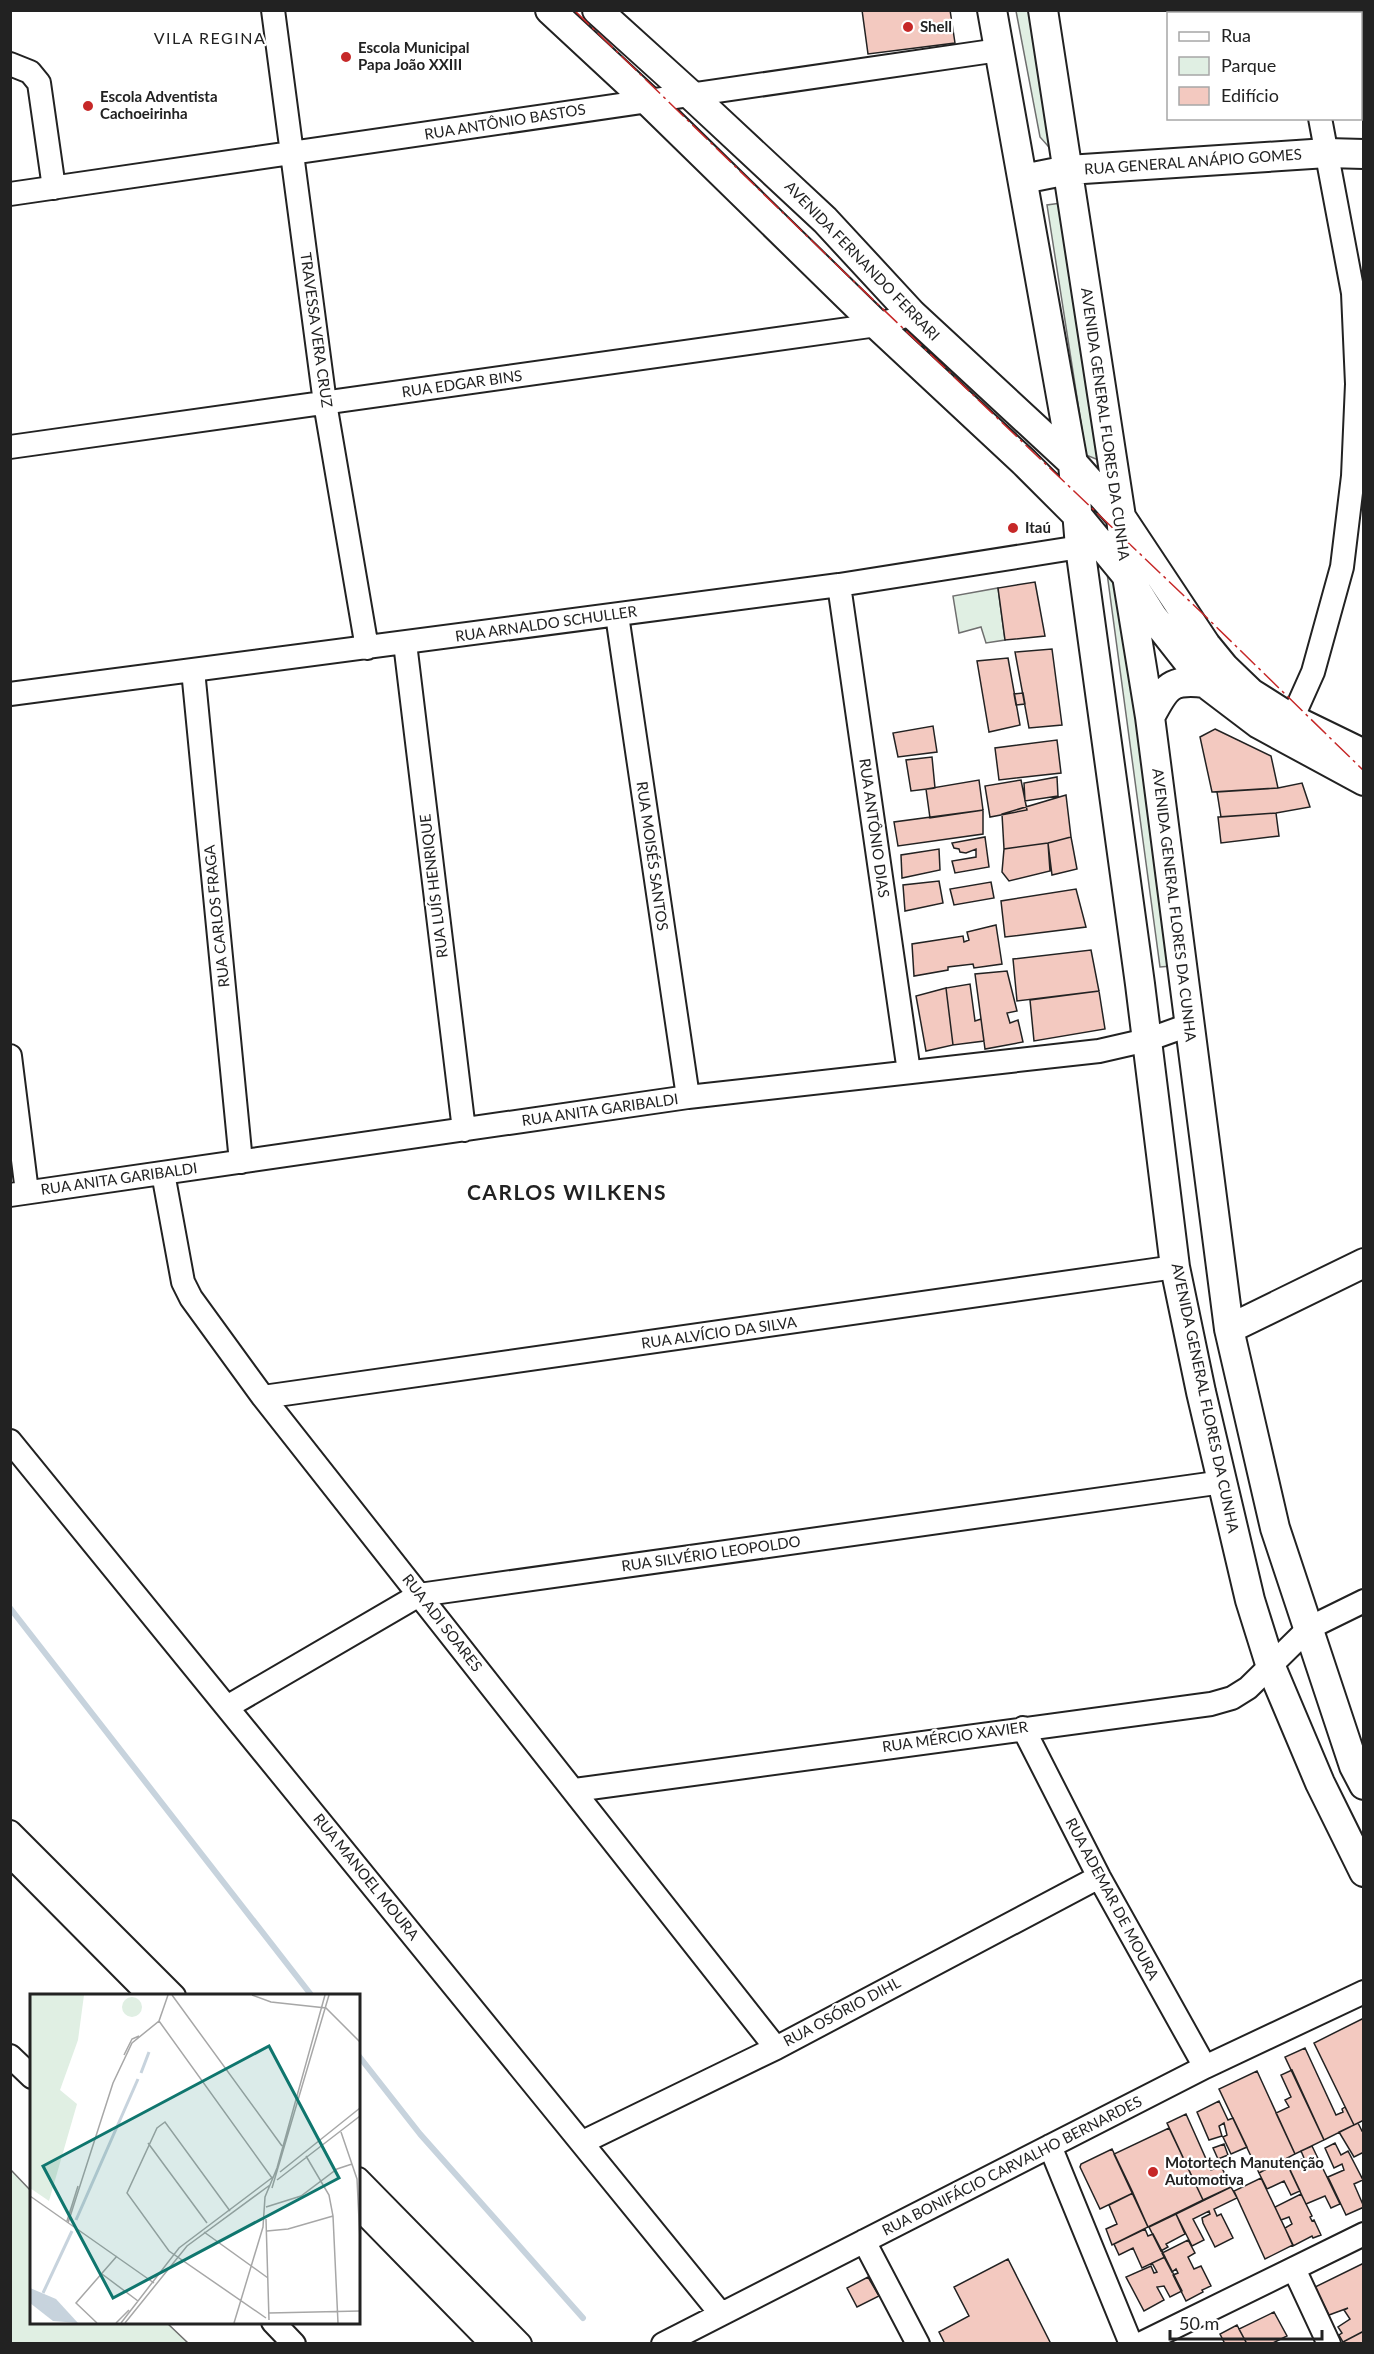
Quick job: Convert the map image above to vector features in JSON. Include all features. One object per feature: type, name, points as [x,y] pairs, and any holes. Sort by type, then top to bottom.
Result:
[{"type":"main road","name":"AVENIDA FERNANDO FERRARI","points":[[550,10],[648,101],[877,325],[1024,462],[1076,514],[1127,576],[1153,617],[1204,683],[1259,724],[1364,781]]},
{"type":"main road","name":"AVENIDA FERNANDO FERRARI","points":[[597,10],[825,220],[912,314],[1073,464],[1121,517],[1206,645],[1224,667],[1251,693],[1292,719],[1364,754]]},
{"type":"main road","points":[[992,10],[1073,464],[1080,547]]},
{"type":"main road","name":"AVENIDA GENERAL FLORES DA CUNHA","points":[[1043,10],[1150,717],[1229,1329],[1275,1528],[1354,1766],[1364,1785]]},
{"type":"main road","name":"RUA GENERAL ANÁPIO GOMES","points":[[1023,179],[1068,170],[1327,153],[1364,154]]},
{"type":"main road","name":"AVENIDA GENERAL FLORES DA CUNHA","points":[[1080,547],[1147,1040],[1175,1267],[1250,1600],[1271,1667],[1320,1784],[1364,1872]]},
{"type":"main road","points":[[1150,717],[1164,691],[1186,681],[1204,683]]},
{"type":"main road","points":[[1229,1329],[1364,1263]]},
{"type":"street","name":"TRAVESSA VERA CRUZ","points":[[273,10],[326,404],[367,648]]},
{"type":"street","name":"RUA ANTÔNIO BASTOS","points":[[10,194],[999,50]]},
{"type":"street","points":[[10,64],[30,72],[39,83],[54,188]]},
{"type":"street","points":[[1292,719],[1313,672],[1342,567],[1353,476],[1357,384],[1353,293],[1320,120]]},
{"type":"street","name":"RUA EDGAR BINS","points":[[10,447],[877,325],[912,314]]},
{"type":"street","name":"RUA ARNALDO SCHULLER","points":[[10,694],[839,585],[1080,547]]},
{"type":"street","name":"RUA ANTÔNIO DIAS","points":[[839,585],[909,1072]]},
{"type":"street","name":"RUA MOISÉS SANTOS","points":[[617,615],[688,1097]]},
{"type":"street","name":"RUA LUÍS HENRIQUE","points":[[405,643],[464,1130]]},
{"type":"street","name":"RUA CARLOS FRAGA","points":[[193,670],[240,1162]]},
{"type":"street","name":"RUA ANITA GARIBALDI","points":[[19,1194],[688,1097],[1099,1051],[1147,1040],[1189,1025]]},
{"type":"street","points":[[10,1056],[19,1194]]},
{"type":"street","name":"RUA ADI SOARES","points":[[163,1173],[179,1266],[183,1282],[191,1298],[263,1397],[575,1790],[776,2048]]},
{"type":"street","name":"RUA ALVÍCIO DA SILVA","points":[[263,1397],[1175,1267]]},
{"type":"street","name":"RUA MANOEL MOURA","points":[[10,1441],[721,2314]]},
{"type":"street","name":"RUA SILVÉRIO LEOPOLDO","points":[[227,1707],[419,1595],[1222,1482]]},
{"type":"street","name":"RUA MÉRCIO XAVIER","points":[[575,1790],[1211,1704],[1232,1698],[1248,1688],[1309,1628],[1364,1601]]},
{"type":"street","name":"RUA ADEMAR DE MOURA","points":[[1023,1728],[1099,1877],[1205,2067]]},
{"type":"street","points":[[10,1832],[162,1994]]},
{"type":"street","points":[[10,1855],[162,1994]]},
{"type":"street","name":"RUA OSÓRIO DIHL","points":[[583,2142],[776,2048],[1099,1877]]},
{"type":"street","name":"RUA BONIFÁCIO CARVALHO BERNARDES","points":[[663,2343],[1205,2067],[1364,1992]]},
{"type":"street","points":[[10,2056],[30,2075]]},
{"type":"street","points":[[1050,2146],[1131,2343]]},
{"type":"street","points":[[360,2181],[520,2343]]},
{"type":"street","points":[[360,2209],[492,2343]]},
{"type":"street","points":[[1140,2343],[1364,2234]]},
{"type":"street","points":[[864,2241],[918,2343]]},
{"type":"street","points":[[1294,2269],[1329,2343]]},
{"type":"street","points":[[275,2324],[294,2343]]},
{"type":"green space","points":[[1016,11],[1029,11],[1055,154],[1040,137]]},
{"type":"green space","points":[[1061,203],[1101,461],[1086,455],[1047,205]]},
{"type":"green space","points":[[1105,558],[1119,573],[1172,966],[1160,967]]},
{"type":"green space","points":[[998,588],[1005,640],[986,643],[981,627],[959,633],[953,596]]},
{"type":"green space","points":[[11,2170],[30,2190],[30,2324],[168,2324],[188,2343],[11,2343]]},
{"type":"building","name":"Shell","points":[[862,10],[950,10],[955,43],[868,54]]},
{"type":"building","points":[[1035,582],[1045,636],[1005,640],[998,588]]},
{"type":"building","points":[[1052,649],[1062,725],[1029,728],[1015,652]]},
{"type":"building","points":[[1008,658],[1020,725],[989,732],[977,661]]},
{"type":"building","points":[[1023,693],[1025,704],[1016,705],[1014,694]]},
{"type":"building","points":[[933,726],[937,752],[898,757],[893,733]]},
{"type":"building","points":[[1215,729],[1271,756],[1278,788],[1212,792],[1200,737]]},
{"type":"building","points":[[1057,740],[1061,773],[999,780],[995,748]]},
{"type":"building","points":[[932,757],[935,788],[911,791],[906,760]]},
{"type":"building","points":[[1057,777],[1058,796],[1025,801],[1024,783]]},
{"type":"building","points":[[979,780],[983,810],[930,818],[926,789]]},
{"type":"building","points":[[1021,780],[1027,810],[990,817],[985,786]]},
{"type":"building","points":[[1302,783],[1310,807],[1276,813],[1221,817],[1217,792],[1278,788]]},
{"type":"building","points":[[1066,795],[1071,837],[1048,843],[1004,849],[1002,814]]},
{"type":"building","points":[[983,810],[983,834],[898,846],[894,822]]},
{"type":"building","points":[[1276,813],[1279,836],[1221,843],[1218,817]]},
{"type":"building","points":[[985,837],[989,867],[955,873],[952,861],[976,857],[976,849],[966,853],[960,852],[959,849],[954,848],[952,843]]},
{"type":"building","points":[[1071,837],[1077,869],[1052,875],[1048,843]]},
{"type":"building","points":[[1048,843],[1050,871],[1009,881],[1002,872],[1004,849]]},
{"type":"building","points":[[939,849],[940,870],[902,878],[901,855]]},
{"type":"building","points":[[939,881],[943,903],[905,911],[903,885]]},
{"type":"building","points":[[991,882],[994,898],[954,905],[950,889]]},
{"type":"building","points":[[1076,889],[1086,927],[1005,937],[1001,901]]},
{"type":"building","points":[[996,925],[1002,964],[974,968],[973,964],[948,967],[948,970],[914,976],[912,944],[963,936],[964,942],[969,940],[967,932]]},
{"type":"building","points":[[1091,950],[1099,991],[1017,1001],[1013,959]]},
{"type":"building","points":[[1007,971],[1017,1011],[1007,1013],[1010,1023],[1018,1020],[1023,1042],[985,1049],[975,974]]},
{"type":"building","points":[[970,984],[975,1021],[981,1019],[984,1041],[953,1045],[946,988]]},
{"type":"building","points":[[946,988],[953,1045],[926,1051],[916,996]]},
{"type":"building","points":[[1099,991],[1105,1029],[1034,1041],[1030,1000]]},
{"type":"building","points":[[1364,2018],[1364,2120],[1354,2125],[1314,2043]]},
{"type":"building","points":[[1305,2048],[1336,2115],[1343,2112],[1342,2109],[1345,2107],[1354,2125],[1324,2140],[1285,2057]]},
{"type":"building","points":[[1292,2070],[1324,2140],[1295,2154],[1276,2113],[1289,2107],[1285,2100],[1291,2097],[1281,2075]]},
{"type":"building","points":[[1257,2071],[1295,2154],[1259,2173],[1219,2089]]},
{"type":"building","points":[[1219,2101],[1228,2120],[1233,2118],[1247,2147],[1231,2154],[1223,2137],[1227,2135],[1224,2123],[1219,2126],[1222,2136],[1209,2140],[1197,2112]]},
{"type":"building","points":[[1186,2114],[1211,2170],[1221,2166],[1231,2187],[1203,2200],[1167,2123]]},
{"type":"building","points":[[1358,2123],[1362,2131],[1364,2130],[1364,2152],[1354,2157],[1339,2132]]},
{"type":"building","points":[[1169,2128],[1203,2200],[1148,2227],[1114,2154]]},
{"type":"building","points":[[1335,2143],[1341,2155],[1348,2151],[1363,2180],[1354,2184],[1364,2207],[1346,2215],[1328,2177],[1344,2170],[1342,2164],[1334,2168],[1325,2148]]},
{"type":"building","points":[[1224,2144],[1228,2155],[1218,2159],[1213,2148]]},
{"type":"building","points":[[1312,2146],[1340,2204],[1331,2208],[1325,2196],[1306,2204],[1288,2166],[1304,2158],[1301,2151]]},
{"type":"building","points":[[1112,2149],[1133,2193],[1100,2209],[1080,2167],[1081,2164]]},
{"type":"building","points":[[1285,2159],[1300,2191],[1291,2195],[1284,2181],[1267,2189],[1259,2173]]},
{"type":"building","points":[[1261,2178],[1293,2245],[1265,2259],[1234,2191]]},
{"type":"building","points":[[1231,2187],[1237,2198],[1214,2209],[1217,2216],[1221,2214],[1233,2238],[1215,2247],[1202,2218],[1210,2214],[1209,2211],[1193,2219],[1204,2240],[1192,2246],[1176,2214]]},
{"type":"building","points":[[1133,2193],[1148,2227],[1112,2245],[1106,2229],[1117,2224],[1109,2205]]},
{"type":"building","points":[[1301,2194],[1312,2216],[1310,2217],[1312,2221],[1314,2220],[1321,2235],[1313,2238],[1312,2236],[1293,2246],[1285,2228],[1292,2224],[1289,2217],[1281,2220],[1275,2207]]},
{"type":"building","points":[[1176,2214],[1185,2234],[1166,2244],[1168,2247],[1161,2251],[1149,2227]]},
{"type":"building","points":[[1145,2229],[1148,2236],[1153,2234],[1165,2257],[1142,2268],[1133,2248],[1119,2255],[1114,2244]]},
{"type":"building","points":[[1188,2240],[1195,2253],[1188,2257],[1194,2269],[1201,2266],[1211,2286],[1186,2301],[1173,2275],[1178,2273],[1176,2269],[1172,2272],[1162,2253]]},
{"type":"building","points":[[1165,2257],[1182,2291],[1170,2297],[1164,2286],[1157,2287],[1164,2300],[1144,2311],[1126,2277],[1151,2266],[1154,2273],[1157,2272],[1152,2263]]},
{"type":"building","points":[[1008,2259],[1051,2344],[945,2344],[939,2332],[969,2316],[954,2287]]},
{"type":"building","points":[[1364,2263],[1364,2331],[1343,2342],[1339,2335],[1342,2333],[1338,2327],[1350,2319],[1344,2310],[1348,2308],[1329,2315],[1315,2287]]},
{"type":"building","points":[[868,2277],[879,2296],[857,2307],[847,2288]]},
{"type":"building","points":[[1274,2312],[1287,2336],[1271,2344],[1247,2344],[1239,2329]]},
{"type":"building","points":[[1237,2325],[1247,2344],[1225,2344],[1220,2334]]},
{"type":"building","points":[[1364,2331],[1364,2344],[1344,2344],[1343,2342]]},
{"type":"waterway","points":[[10,1608],[310,1994]]},
{"type":"waterway","points":[[360,2058],[420,2134],[583,2318]]},
{"type":"power","points":[[574,10],[1364,771]]},
{"type":"place","name":"Shell","points":[[908,27]]},
{"type":"place","name":"Escola Municipal Papa João XXIII","points":[[346,57]]},
{"type":"place","name":"Escola Adventista Cachoeirinha","points":[[88,106]]},
{"type":"place","name":"Itaú","points":[[1013,528]]},
{"type":"place","name":"Motortech Manutenção Automotiva","points":[[1153,2172]]},
{"type":"district","name":"VILA REGINA","points":[[210,38]]},
{"type":"district","name":"CARLOS WILKENS","points":[[567,1193]]}]
